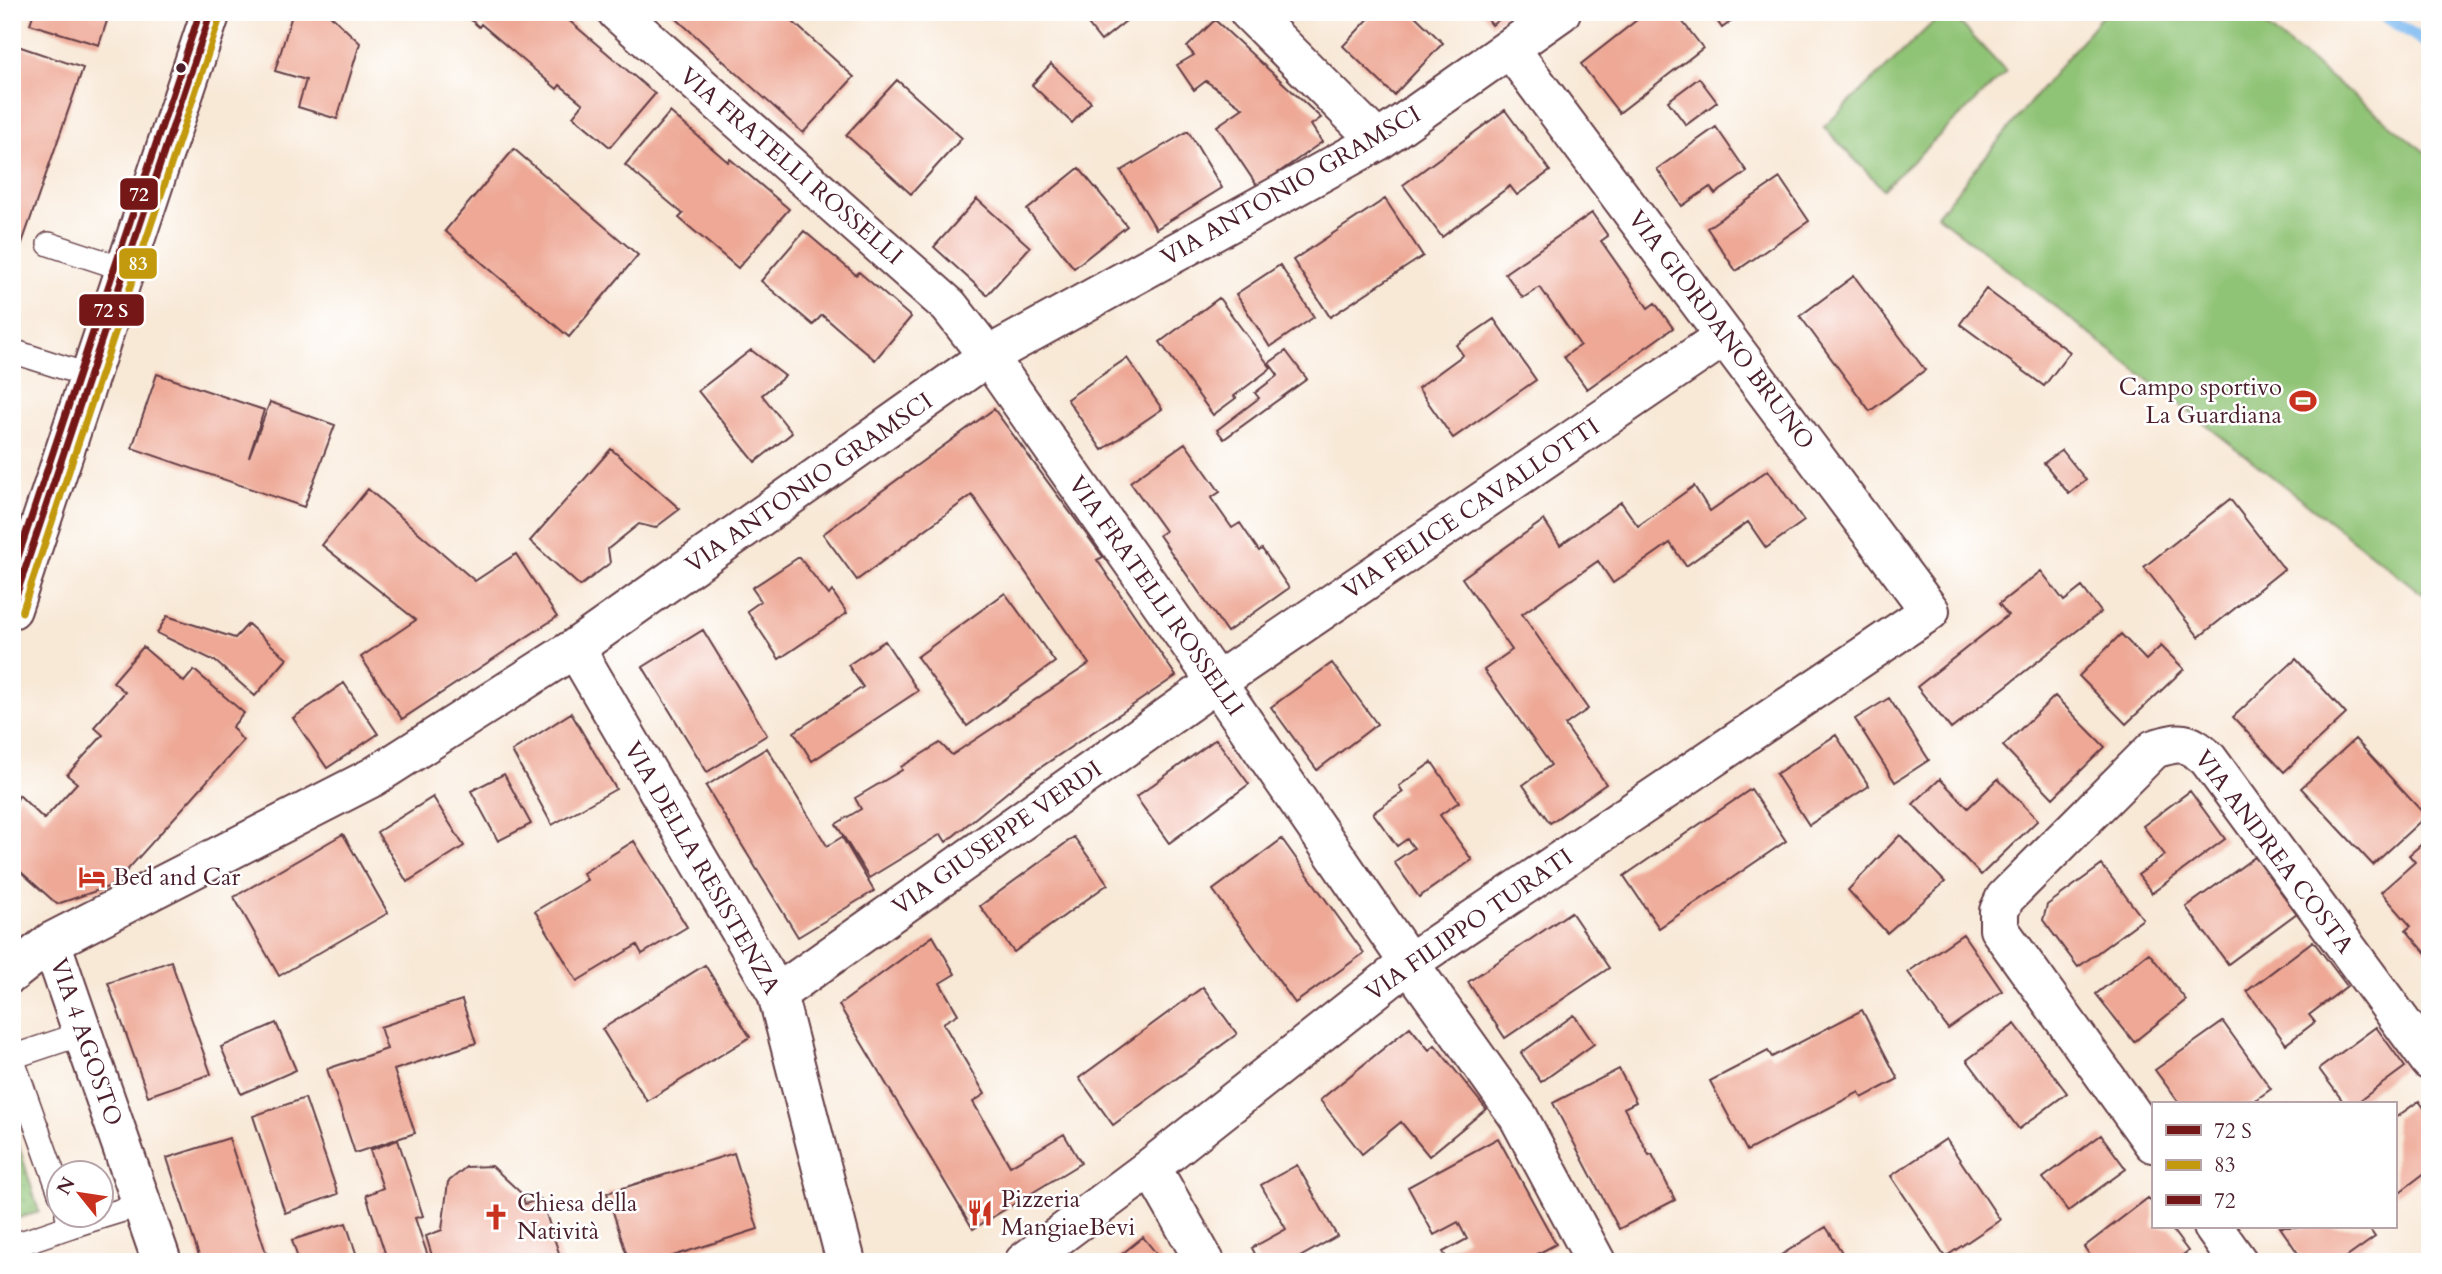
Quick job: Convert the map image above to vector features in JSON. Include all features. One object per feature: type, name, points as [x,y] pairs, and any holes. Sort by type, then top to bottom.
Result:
[{"type":"street","points":[[12,609],[211,12]]},
{"type":"street","name":"VIA FRATELLI ROSSELLI","points":[[617,12],[949,306],[988,356],[1518,1116],[1596,1262]]},
{"type":"street","points":[[1249,12],[1378,141]]},
{"type":"street","name":"VIA ANTONIO GRAMSCI","points":[[12,973],[51,942],[373,777],[575,648],[988,356],[1378,141],[1511,50],[1561,12]]},
{"type":"street","name":"VIA GIORDANO BRUNO","points":[[1511,50],[1930,611]]},
{"type":"street","name":"VIA FELICE CAVALLOTTI","points":[[1217,682],[1725,336]]},
{"type":"street","name":"VIA FILIPPO TURATI","points":[[1024,1262],[1151,1167],[1409,963],[1930,611]]},
{"type":"street","name":"VIA DELLA RESISTENZA","points":[[575,648],[776,994],[846,1262]]},
{"type":"street","name":"VIA GIUSEPPE VERDI","points":[[776,994],[1217,682]]},
{"type":"street","name":"VIA ANDREA COSTA","points":[[2152,1142],[1999,929],[2000,911],[2005,898],[2154,749],[2176,742],[2194,745],[2208,759],[2430,1061]]},
{"type":"street","points":[[12,940],[51,942]]},
{"type":"street","name":"VIA 4 AGOSTO","points":[[51,942],[162,1262]]},
{"type":"street","points":[[1151,1167],[1205,1262]]},
{"type":"street","points":[[2214,1228],[2238,1262]]},
{"type":"lane","points":[[49,244],[125,269]]},
{"type":"lane","points":[[12,351],[90,376]]},
{"type":"lane","points":[[48,1158],[12,1057],[84,1032]]},
{"type":"lane","points":[[116,1210],[142,1204]]},
{"type":"lane","points":[[12,1246],[51,1228]]},
{"type":"green space","points":[[1944,12],[1950,12],[2006,72],[1883,189],[1824,127]]},
{"type":"green space","name":"Campo sportivo La Guardiana","points":[[2105,12],[2248,12],[2430,156],[2430,587],[2424,595],[1937,215]]},
{"type":"green space","points":[[12,1123],[39,1212],[12,1220]]},
{"type":"building","points":[[34,12],[110,12],[99,45],[30,24]]},
{"type":"building","points":[[287,12],[327,12],[360,43],[337,119],[298,107],[306,80],[275,71],[292,15]]},
{"type":"building","points":[[462,12],[559,12],[655,94],[610,147],[573,116],[583,104],[560,85],[557,89],[481,24],[479,27]]},
{"type":"building","points":[[669,12],[782,12],[854,77],[803,133]]},
{"type":"building","points":[[1078,12],[1137,12],[1101,41]]},
{"type":"building","points":[[1375,12],[1411,12],[1443,43],[1394,95],[1343,46]]},
{"type":"building","points":[[1482,12],[1509,12],[1492,25]]},
{"type":"building","points":[[1647,12],[1675,12],[1703,48],[1619,113],[1581,64]]},
{"type":"building","points":[[1711,12],[1744,12],[1722,28]]},
{"type":"building","points":[[1215,20],[1321,118],[1311,125],[1322,142],[1258,187],[1217,126],[1243,108],[1206,81],[1194,90],[1177,65],[1194,55],[1187,47]]},
{"type":"building","points":[[12,44],[83,68],[13,269],[12,269]]},
{"type":"building","points":[[1051,64],[1091,102],[1072,123],[1032,85]]},
{"type":"building","points":[[1699,78],[1717,102],[1686,125],[1668,101]]},
{"type":"building","points":[[897,80],[962,138],[911,194],[846,135]]},
{"type":"building","points":[[1505,110],[1550,171],[1517,195],[1510,186],[1442,237],[1403,185]]},
{"type":"building","points":[[670,112],[728,162],[730,159],[789,209],[738,268],[679,218],[683,214],[625,165]]},
{"type":"building","points":[[1716,127],[1747,172],[1715,194],[1710,187],[1682,206],[1657,169]]},
{"type":"building","points":[[1188,131],[1222,188],[1156,229],[1121,171]]},
{"type":"building","points":[[514,149],[638,255],[569,337],[445,231]]},
{"type":"building","points":[[1079,168],[1127,226],[1074,268],[1027,210]]},
{"type":"building","points":[[1780,178],[1809,221],[1736,271],[1707,228]]},
{"type":"building","points":[[977,199],[1030,247],[987,295],[934,247]]},
{"type":"building","points":[[1385,199],[1423,256],[1330,317],[1293,260]]},
{"type":"building","points":[[1592,213],[1608,236],[1601,241],[1648,308],[1655,303],[1673,328],[1587,389],[1564,357],[1580,345],[1540,287],[1523,298],[1505,273]]},
{"type":"building","points":[[804,231],[856,275],[859,272],[911,317],[875,360],[822,315],[813,325],[761,281]]},
{"type":"building","points":[[1280,265],[1314,317],[1270,347],[1236,294]]},
{"type":"building","points":[[1854,276],[1925,370],[1870,411],[1800,316]]},
{"type":"building","points":[[1986,289],[2070,352],[2044,386],[1960,324]]},
{"type":"building","points":[[1219,298],[1271,368],[1213,415],[1160,342]]},
{"type":"building","points":[[1494,319],[1536,380],[1453,438],[1418,388],[1463,355],[1456,345]]},
{"type":"building","points":[[751,350],[785,376],[762,395],[792,433],[755,462],[698,391]]},
{"type":"building","points":[[1286,351],[1307,379],[1224,439],[1217,430],[1259,398],[1255,393],[1278,375],[1269,363]]},
{"type":"building","points":[[1127,358],[1162,409],[1102,450],[1067,399]]},
{"type":"building","points":[[157,374],[264,410],[249,457],[270,402],[335,425],[304,507],[132,448]]},
{"type":"building","points":[[994,409],[1103,557],[1097,560],[1176,676],[1022,780],[946,842],[941,834],[869,878],[836,824],[861,809],[855,798],[940,743],[952,755],[1089,664],[972,495],[857,580],[823,534]]},
{"type":"building","points":[[1185,443],[1220,492],[1211,498],[1232,528],[1240,523],[1289,588],[1227,632],[1159,535],[1165,531],[1130,482]]},
{"type":"building","points":[[611,449],[680,509],[655,528],[639,524],[608,549],[610,563],[580,586],[530,541]]},
{"type":"building","points":[[2062,450],[2086,480],[2069,494],[2044,463]]},
{"type":"building","points":[[1768,470],[1804,521],[1766,548],[1748,522],[1686,566],[1670,543],[1613,583],[1598,561],[1522,614],[1588,709],[1565,725],[1606,784],[1550,823],[1523,785],[1551,765],[1484,670],[1512,650],[1462,578],[1544,520],[1560,545],[1621,502],[1638,526],[1694,486],[1710,511]]},
{"type":"building","points":[[368,489],[475,581],[516,554],[557,617],[402,719],[361,657],[416,620],[322,545]]},
{"type":"building","points":[[2230,499],[2284,569],[2199,637],[2144,567]]},
{"type":"building","points":[[799,557],[829,595],[832,591],[847,613],[779,659],[747,611],[761,601],[752,588]]},
{"type":"building","points":[[2041,571],[2064,601],[2082,587],[2101,612],[1951,729],[1917,687],[2008,615],[1999,604]]},
{"type":"building","points":[[1005,593],[1055,662],[967,726],[917,657]]},
{"type":"building","points":[[167,616],[235,638],[248,624],[287,659],[255,696],[215,661],[157,633]]},
{"type":"building","points":[[703,630],[767,735],[707,772],[643,667]]},
{"type":"building","points":[[2121,634],[2146,660],[2161,646],[2184,669],[2126,724],[2079,676]]},
{"type":"building","points":[[885,641],[918,691],[812,761],[794,732],[863,687],[848,665]]},
{"type":"building","points":[[143,647],[184,682],[194,670],[244,713],[232,727],[243,741],[114,885],[57,904],[12,864],[12,811],[19,795],[44,819],[77,783],[67,775],[103,735],[94,727],[125,692],[113,682]]},
{"type":"building","points":[[2296,659],[2346,714],[2284,772],[2233,717]]},
{"type":"building","points":[[1332,663],[1377,724],[1317,770],[1271,707]]},
{"type":"building","points":[[344,683],[378,734],[327,768],[293,718]]},
{"type":"building","points":[[2055,696],[2105,747],[2053,798],[2003,746]]},
{"type":"building","points":[[1889,698],[1929,760],[1895,782],[1855,719]]},
{"type":"building","points":[[571,713],[616,789],[552,825],[512,751]]},
{"type":"building","points":[[1836,735],[1869,786],[1809,825],[1776,774]]},
{"type":"building","points":[[1216,739],[1249,784],[1169,843],[1136,797]]},
{"type":"building","points":[[2355,739],[2426,816],[2373,865],[2301,788]]},
{"type":"building","points":[[767,748],[827,846],[842,837],[874,891],[798,937],[706,786]]},
{"type":"building","points":[[1432,762],[1459,802],[1440,815],[1472,860],[1419,897],[1394,862],[1414,848],[1407,839],[1397,846],[1373,813],[1403,792],[1399,786]]},
{"type":"building","points":[[504,774],[531,824],[498,841],[471,791]]},
{"type":"building","points":[[1940,779],[1968,808],[1998,779],[2038,820],[1981,875],[1913,804]]},
{"type":"building","points":[[1751,789],[1786,841],[1659,928],[1624,876]]},
{"type":"building","points":[[2190,791],[2225,839],[2152,893],[2138,875],[2165,855],[2143,826]]},
{"type":"building","points":[[433,797],[464,846],[407,882],[377,832]]},
{"type":"building","points":[[343,834],[388,913],[279,976],[234,897]]},
{"type":"building","points":[[1900,835],[1945,882],[1887,933],[1848,890]]},
{"type":"building","points":[[1074,837],[1108,884],[1014,952],[980,906]]},
{"type":"building","points":[[2430,837],[2430,958],[2406,930],[2411,926],[2381,892],[2415,862],[2409,855]]},
{"type":"building","points":[[1282,839],[1364,953],[1295,1003],[1213,890]]},
{"type":"building","points":[[634,841],[687,927],[642,954],[637,945],[577,981],[535,911],[587,880],[583,873]]},
{"type":"building","points":[[2255,857],[2297,913],[2228,964],[2186,907]]},
{"type":"building","points":[[2102,865],[2143,919],[2078,967],[2043,920],[2047,905]]},
{"type":"building","points":[[1571,912],[1609,968],[1505,1038],[1468,982]]},
{"type":"building","points":[[1963,934],[2002,991],[1948,1029],[1908,972]]},
{"type":"building","points":[[933,936],[955,974],[940,983],[958,1014],[943,1023],[985,1094],[973,1102],[1010,1166],[1064,1134],[1081,1163],[973,1229],[839,1005]]},
{"type":"building","points":[[2313,941],[2347,986],[2309,1015],[2315,1022],[2286,1044],[2247,991]]},
{"type":"building","points":[[2149,953],[2186,1000],[2134,1042],[2096,994]]},
{"type":"building","points":[[171,961],[211,1074],[148,1096],[108,983]]},
{"type":"building","points":[[705,965],[750,1037],[647,1101],[602,1029]]},
{"type":"building","points":[[1203,987],[1237,1034],[1113,1125],[1079,1078]]},
{"type":"building","points":[[462,1000],[476,1043],[394,1070],[415,1133],[355,1153],[327,1069],[387,1049],[380,1027]]},
{"type":"building","points":[[1862,1010],[1898,1079],[1862,1098],[1859,1092],[1747,1151],[1710,1081],[1768,1051],[1772,1057]]},
{"type":"building","points":[[1574,1015],[1594,1044],[1541,1082],[1521,1053]]},
{"type":"building","points":[[2223,1022],[2271,1089],[2253,1102],[2179,1102],[2155,1070]]},
{"type":"building","points":[[276,1023],[296,1070],[241,1094],[221,1047]]},
{"type":"building","points":[[2015,1024],[2067,1093],[2019,1129],[1967,1060]]},
{"type":"building","points":[[1410,1027],[1429,1050],[1435,1045],[1486,1109],[1429,1156],[1401,1122],[1362,1154],[1320,1100]]},
{"type":"building","points":[[2376,1027],[2405,1067],[2358,1102],[2344,1102],[2319,1069]]},
{"type":"building","points":[[1619,1069],[1636,1102],[1624,1108],[1649,1155],[1652,1154],[1675,1200],[1619,1229],[1553,1103]]},
{"type":"building","points":[[305,1098],[338,1194],[285,1213],[253,1116]]},
{"type":"building","points":[[2419,1101],[2430,1116],[2430,1169],[2397,1194],[2396,1192],[2396,1117]]},
{"type":"building","points":[[2101,1135],[2126,1169],[2068,1211],[2043,1178]]},
{"type":"building","points":[[229,1138],[269,1262],[201,1262],[167,1158]]},
{"type":"building","points":[[1498,1138],[1556,1244],[1523,1262],[1449,1262],[1443,1252],[1467,1239],[1458,1222],[1434,1235],[1408,1187]]},
{"type":"building","points":[[1946,1139],[2000,1220],[1945,1257],[1891,1176]]},
{"type":"building","points":[[398,1140],[423,1216],[415,1218],[430,1262],[388,1262],[366,1195],[383,1188],[370,1150]]},
{"type":"building","points":[[734,1153],[758,1229],[654,1262],[629,1262],[607,1193]]},
{"type":"building","points":[[1297,1165],[1337,1236],[1291,1262],[1259,1262],[1252,1248],[1286,1229],[1261,1185]]},
{"type":"building","name":"Chiesa della Natività","points":[[492,1166],[522,1194],[525,1204],[541,1199],[562,1262],[434,1262],[426,1236],[442,1230],[448,1182],[466,1167]]},
{"type":"building","points":[[2148,1198],[2152,1203],[2152,1228],[2171,1228],[2188,1251],[2174,1262],[2095,1262],[2084,1247]]},
{"type":"building","points":[[346,1223],[359,1262],[299,1262],[292,1240]]},
{"type":"building","points":[[1826,1227],[1848,1262],[1770,1262]]},
{"type":"building","points":[[2281,1228],[2369,1228],[2375,1237],[2340,1262],[2304,1262]]},
{"type":"building","points":[[1143,1237],[1163,1262],[1112,1262]]},
{"type":"waterway","points":[[2378,12],[2430,45]]},
{"type":"transit line","name":"72","points":[[12,575],[200,12]]},
{"type":"transit line","points":[[12,608],[211,12]]},
{"type":"transit line","name":"83","points":[[22,612],[221,15]]},
{"type":"place","name":"Campo sportivo La Guardiana","points":[[2303,401]]},
{"type":"place","name":"Bed and Car","points":[[92,877]]},
{"type":"place","name":"Pizzeria MangiaeBevi","points":[[980,1213]]},
{"type":"place","name":"Chiesa della Natività","points":[[496,1217]]}]
